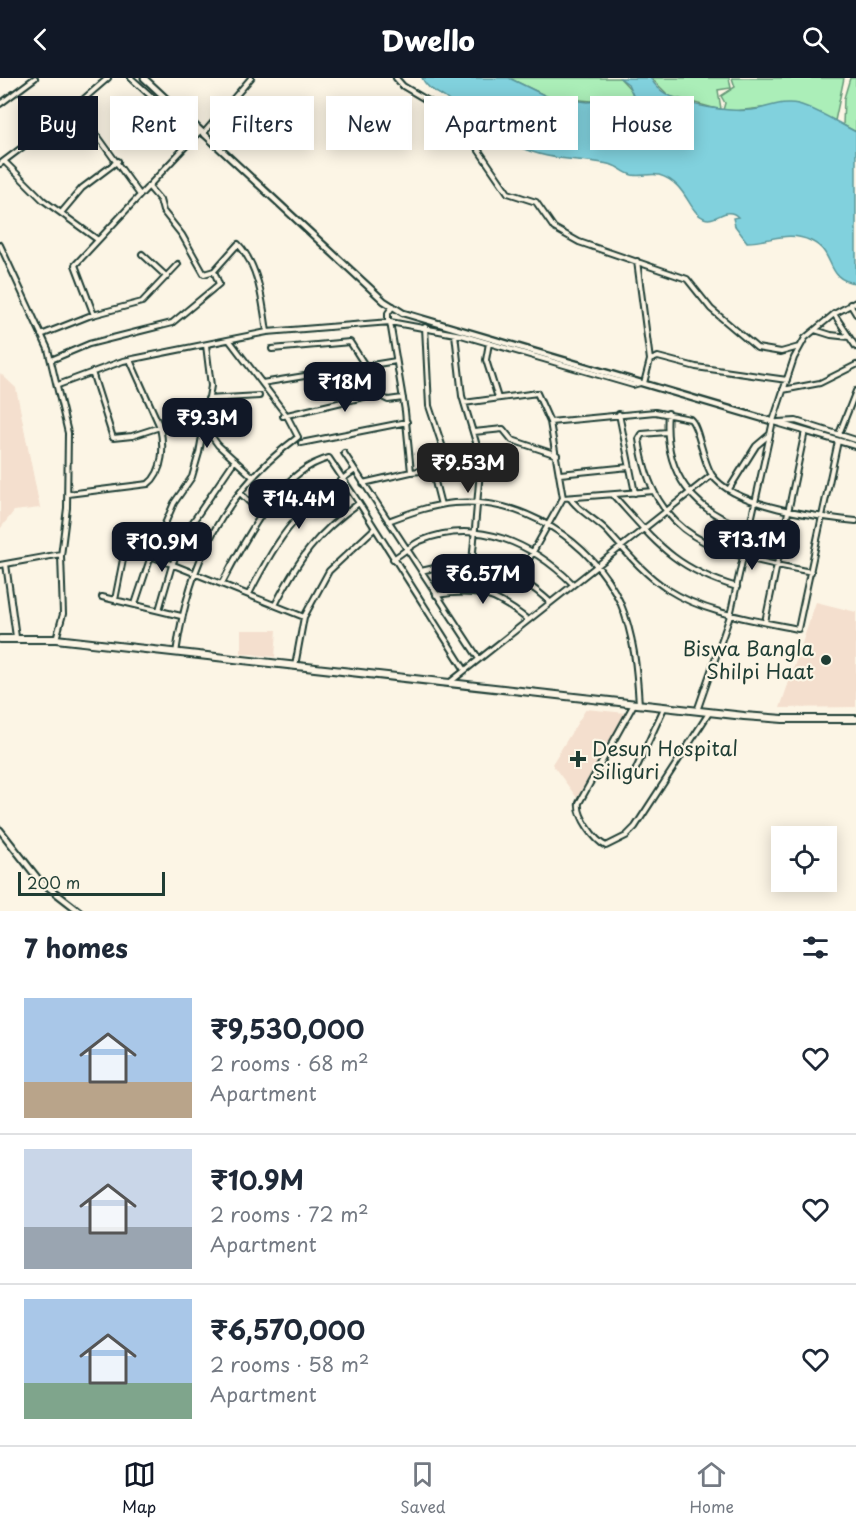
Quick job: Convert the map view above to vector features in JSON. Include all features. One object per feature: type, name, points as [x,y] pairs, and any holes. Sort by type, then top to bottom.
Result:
[{"type":"main road","points":[[0,639],[16,637],[56,639],[664,708],[783,719],[856,719]]},
{"type":"street","points":[[0,105],[34,78]]},
{"type":"street","points":[[87,96],[108,78]]},
{"type":"street","points":[[131,78],[151,96]]},
{"type":"street","points":[[144,78],[393,306],[404,313],[856,446]]},
{"type":"street","points":[[198,134],[251,78]]},
{"type":"street","points":[[396,78],[409,90],[430,102],[451,128],[473,142],[501,186],[511,195],[536,202],[548,222],[559,232],[595,248],[687,279],[711,309],[757,348],[781,352],[799,347]]},
{"type":"street","points":[[98,135],[140,195]]},
{"type":"street","points":[[18,150],[2,162],[22,182],[98,240]]},
{"type":"street","points":[[94,315],[75,265],[182,150]]},
{"type":"street","points":[[61,213],[82,188],[118,161]]},
{"type":"street","points":[[148,186],[160,200],[163,211],[182,235],[204,274],[214,271],[238,244],[246,253],[262,301],[267,332]]},
{"type":"street","points":[[0,245],[51,360],[68,433],[68,494],[62,554],[63,614],[56,639]]},
{"type":"street","points":[[142,254],[167,277]]},
{"type":"street","points":[[637,261],[650,360],[643,382]]},
{"type":"street","points":[[41,335],[94,315],[142,302],[178,264]]},
{"type":"street","points":[[51,360],[89,344],[172,323],[219,284],[214,271]]},
{"type":"street","points":[[697,711],[730,616],[770,435],[799,347],[834,314],[856,302]]},
{"type":"street","points":[[850,304],[856,314]]},
{"type":"street","points":[[393,306],[388,313],[407,422],[411,472]]},
{"type":"street","points":[[834,314],[856,347]]},
{"type":"street","points":[[58,385],[130,360],[267,332],[389,322],[455,334],[633,386],[643,382]]},
{"type":"street","points":[[424,327],[429,406],[445,454],[444,458],[432,463],[431,470],[441,505]]},
{"type":"street","points":[[815,330],[849,337]]},
{"type":"street","points":[[455,334],[464,403],[481,459],[472,563]]},
{"type":"street","points":[[176,654],[181,616],[194,573],[208,539],[252,476],[298,437],[262,383],[230,341]]},
{"type":"street","points":[[272,349],[350,342],[366,367]]},
{"type":"street","points":[[489,343],[485,356],[498,398]]},
{"type":"street","points":[[135,604],[151,556],[174,503],[192,477],[211,386],[206,345]]},
{"type":"street","points":[[650,360],[658,357],[696,367],[787,380]]},
{"type":"street","points":[[68,494],[148,484],[157,473],[160,464],[160,427],[130,360]]},
{"type":"street","points":[[262,383],[396,361]]},
{"type":"street","points":[[783,390],[820,383],[856,364]]},
{"type":"street","points":[[92,372],[113,438],[132,436],[160,427],[187,422],[193,430],[210,434],[252,476]]},
{"type":"street","points":[[839,434],[856,391]]},
{"type":"street","points":[[464,403],[537,393],[550,422],[563,498],[519,577]]},
{"type":"street","points":[[285,416],[376,394],[388,400],[403,398]]},
{"type":"street","points":[[208,399],[259,396]]},
{"type":"street","points":[[550,422],[620,414],[668,413],[693,420],[700,449],[712,475],[729,489],[756,502],[856,521]]},
{"type":"street","points":[[668,413],[667,432],[671,458],[689,493],[714,515],[750,529]]},
{"type":"street","points":[[620,414],[635,493]]},
{"type":"street","points":[[775,422],[796,421],[856,440]]},
{"type":"street","points":[[301,443],[407,422]]},
{"type":"street","points":[[474,432],[503,429],[512,440],[557,455]]},
{"type":"street","points":[[765,622],[805,431]]},
{"type":"street","points":[[667,432],[642,434],[639,439],[645,472],[665,511],[700,541],[743,558],[811,572]]},
{"type":"street","points":[[729,489],[756,446],[770,435]]},
{"type":"street","points":[[570,498],[665,588],[730,616],[798,629],[838,441]]},
{"type":"street","points":[[344,453],[479,659]]},
{"type":"street","points":[[222,583],[253,524],[292,479],[313,462],[329,458],[344,478],[374,529],[465,670]]},
{"type":"street","points":[[159,610],[172,565],[196,514],[235,460]]},
{"type":"street","points":[[560,474],[629,467]]},
{"type":"street","points":[[249,594],[272,550],[290,524],[316,498],[355,470]]},
{"type":"street","points":[[363,483],[431,470]]},
{"type":"street","points":[[448,684],[712,475]]},
{"type":"street","points":[[563,498],[654,491]]},
{"type":"street","points":[[240,493],[262,514]]},
{"type":"street","points":[[613,495],[643,528],[683,565],[706,577],[737,587]]},
{"type":"street","points":[[275,605],[295,567],[312,543],[330,524],[358,503]]},
{"type":"street","points":[[388,521],[441,505],[478,504],[513,510],[549,526],[598,564],[618,598],[636,656],[637,705],[579,803],[579,812],[600,842],[606,846],[626,836],[635,827],[709,712]]},
{"type":"street","points":[[294,667],[304,617],[329,571],[374,529]]},
{"type":"street","points":[[393,559],[406,549],[440,536],[474,534],[503,539],[535,551],[573,584]]},
{"type":"street","points":[[115,600],[126,544],[172,565],[304,617]]},
{"type":"street","points":[[0,565],[62,554]]},
{"type":"street","points":[[421,571],[472,563],[500,568],[519,577],[550,602]]},
{"type":"street","points":[[6,564],[16,637]]},
{"type":"street","points":[[436,595],[478,592],[502,601],[528,620]]},
{"type":"street","points":[[102,597],[181,616]]},
{"type":"street","points":[[636,769],[664,708]]},
{"type":"street","points":[[0,830],[39,880],[79,911]]},
{"type":"shaded area","points":[[0,373],[16,388],[40,508],[14,511],[0,529]]},
{"type":"shaded area","name":"Biswa Bangla Shilpi Haat","points":[[816,602],[856,612],[856,707],[780,708]]},
{"type":"shaded area","points":[[241,630],[277,630],[275,657],[241,653]]},
{"type":"shaded area","name":"Desun Hospital Siliguri","points":[[586,709],[626,713],[577,798],[552,764]]},
{"type":"green space","points":[[509,78],[620,78],[633,92],[634,96],[590,96],[590,101],[578,100],[578,96],[546,96]]},
{"type":"green space","points":[[651,78],[729,78],[731,88],[718,90],[721,109],[694,103],[694,96],[669,96]]},
{"type":"green space","points":[[732,78],[844,78],[835,121],[798,104],[735,111],[723,110],[725,103],[721,96],[735,87]]},
{"type":"green space","points":[[850,78],[856,78],[856,132],[843,125],[844,98]]},
{"type":"water","points":[[422,78],[509,78],[546,96],[442,96]]},
{"type":"water","points":[[620,78],[651,78],[657,87],[670,96],[633,96],[628,84]]},
{"type":"water","points":[[578,101],[590,102],[590,150],[694,150],[694,104],[727,110],[752,110],[792,103],[805,106],[856,132],[856,283],[839,277],[824,252],[811,241],[786,236],[747,242],[735,226],[733,218],[738,217],[725,213],[713,218],[704,218],[694,210],[676,184],[659,175],[632,175],[612,165],[548,156],[526,150],[578,150]]},
{"type":"place","name":"Biswa Bangla Shilpi Haat","points":[[826,660]]},
{"type":"place","name":"Desun Hospital Siliguri","points":[[578,759]]}]
